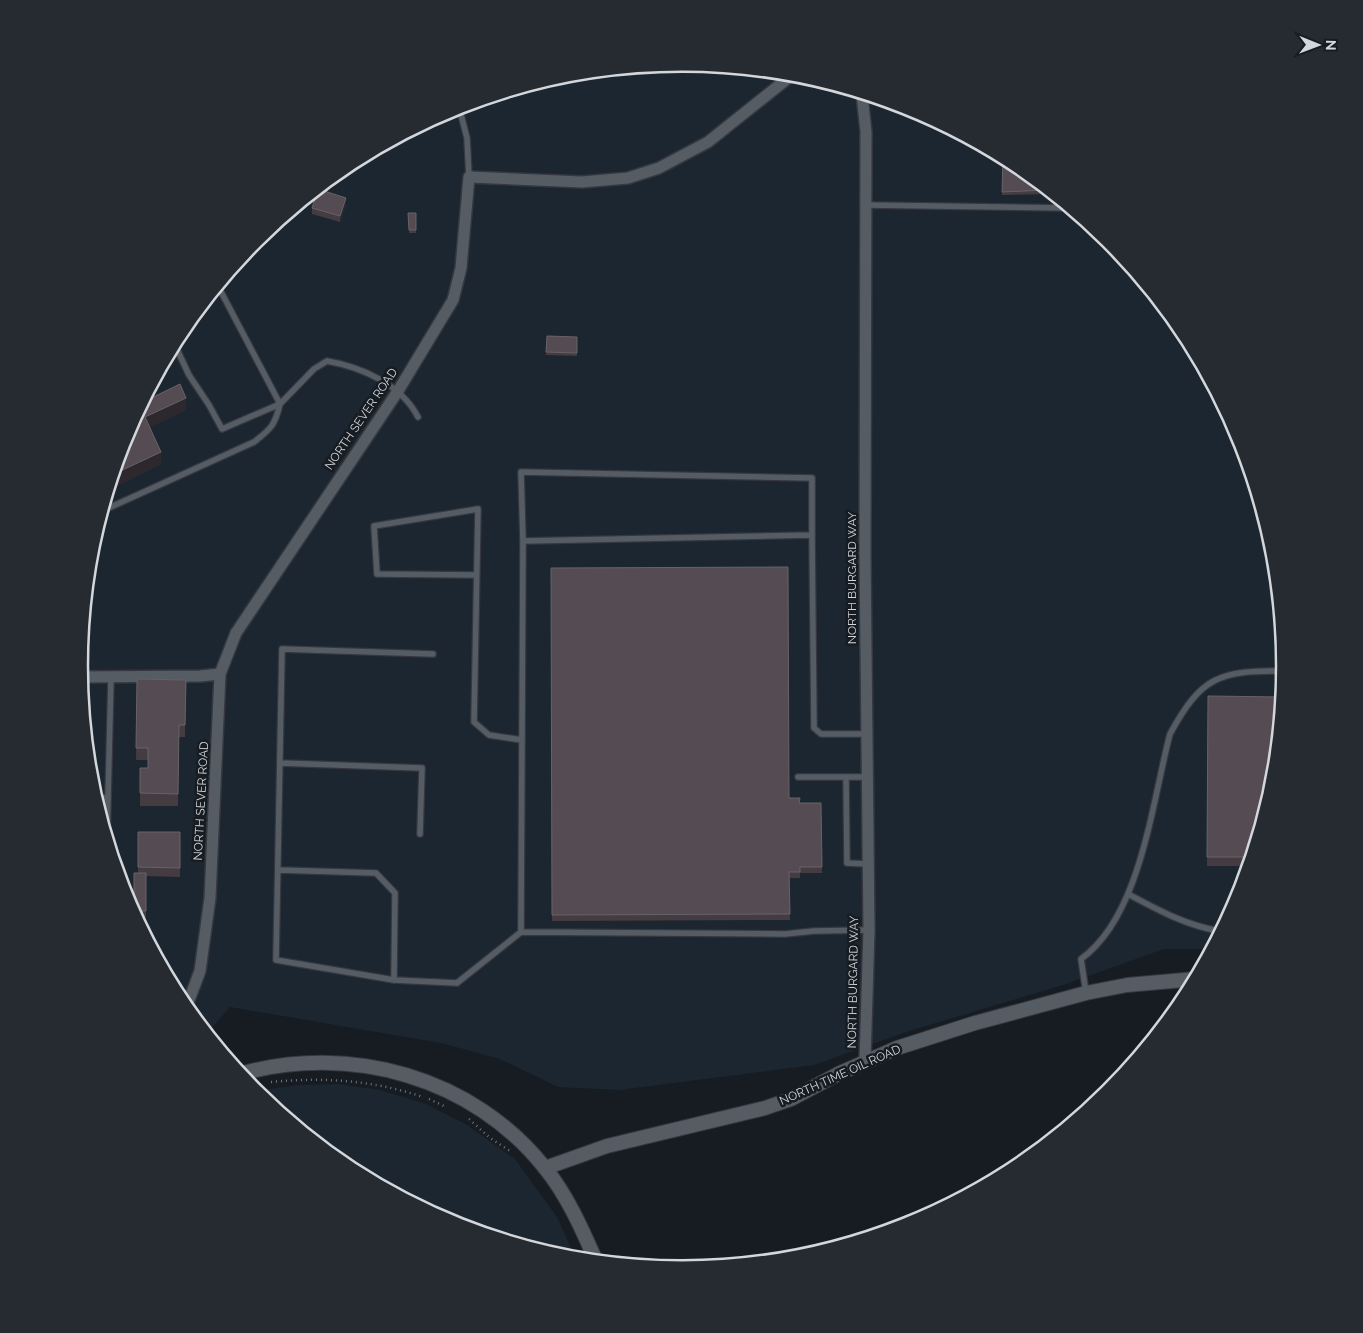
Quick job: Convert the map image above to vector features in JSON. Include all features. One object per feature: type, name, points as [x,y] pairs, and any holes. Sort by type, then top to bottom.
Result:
[{"type":"street","points":[[469,177],[582,182],[628,178],[659,168],[708,142],[783,82]]},
{"type":"street","name":"NORTH BURGARD WAY","points":[[863,101],[866,132],[869,930],[865,1061]]},
{"type":"street","name":"NORTH SEVER ROAD","points":[[189,999],[200,971],[210,898],[220,674],[236,633],[302,537],[343,470],[398,391],[456,293],[461,268],[469,177]]},
{"type":"street","points":[[88,677],[220,674]]},
{"type":"street","name":"NORTH TIME OIL ROAD","points":[[545,1168],[607,1146],[765,1108],[791,1099],[865,1061],[906,1045],[975,1023],[1086,993],[1142,983],[1186,980]]},
{"type":"street","points":[[248,1072],[294,1063],[330,1061],[361,1064],[401,1074],[444,1089],[480,1107],[508,1128],[545,1168],[573,1212],[592,1253]]},
{"type":"lane","points":[[461,115],[467,138],[469,177]]},
{"type":"lane","points":[[866,205],[1058,208]]},
{"type":"lane","points":[[110,508],[254,442],[270,430],[276,420],[280,404],[221,292]]},
{"type":"lane","points":[[178,352],[189,375],[210,405],[222,429],[280,404],[314,369],[327,361],[361,371],[398,391],[418,417]]},
{"type":"lane","points":[[521,932],[523,541],[521,472],[812,478],[814,728],[821,734],[867,734]]},
{"type":"lane","points":[[476,575],[377,574],[374,526],[478,509],[474,722],[489,735],[522,740]]},
{"type":"lane","points":[[523,541],[812,535]]},
{"type":"lane","points":[[433,654],[282,649],[276,960],[394,980],[457,983],[521,932],[785,934],[814,931],[869,930]]},
{"type":"lane","points":[[1086,993],[1081,959],[1092,951],[1113,923],[1128,894],[1140,863],[1170,734],[1192,698],[1204,686],[1219,677],[1241,672],[1276,671]]},
{"type":"lane","points":[[108,818],[111,678]]},
{"type":"lane","points":[[280,763],[422,768],[420,834]]},
{"type":"lane","points":[[798,778],[867,776]]},
{"type":"lane","points":[[846,777],[847,863],[868,864]]},
{"type":"lane","points":[[103,798],[108,798]]},
{"type":"lane","points":[[278,870],[376,873],[395,893],[394,980]]},
{"type":"lane","points":[[1128,894],[1170,916],[1214,929]]},
{"type":"path","points":[[264,1084],[316,1079],[355,1081],[402,1090],[446,1106]]},
{"type":"path","points":[[464,1116],[490,1138],[511,1152]]},
{"type":"shaded area","points":[[682,72],[759,78],[797,84],[872,104],[909,118],[979,152],[1043,195],[1073,220],[1102,246],[1153,305],[1196,370],[1230,439],[1244,476],[1264,551],[1274,628],[1276,666],[1274,705],[1264,782],[1244,857],[1230,894],[1204,949],[1164,949],[1063,985],[906,1032],[814,1065],[619,1090],[558,1087],[500,1059],[441,1043],[230,1007],[211,1029],[167,964],[133,894],[119,857],[99,782],[89,705],[89,628],[93,589],[99,551],[119,476],[133,439],[167,369],[210,305],[235,275],[261,246],[320,195],[385,152],[419,134],[491,104],[528,93],[566,84],[643,74]]},
{"type":"shaded area","points":[[337,1084],[380,1090],[426,1104],[467,1125],[515,1159],[557,1217],[572,1250],[491,1229],[454,1215],[384,1181],[320,1138],[264,1090],[299,1085]]},
{"type":"building","points":[[1003,167],[1037,190],[1002,192]]},
{"type":"building","points":[[325,191],[346,198],[340,216],[312,208],[315,199]]},
{"type":"building","points":[[408,213],[416,213],[416,230],[409,230]]},
{"type":"building","points":[[547,336],[577,337],[577,353],[546,352]]},
{"type":"building","points":[[180,384],[186,398],[145,417],[161,452],[121,471],[133,439],[152,397]]},
{"type":"building","points":[[788,567],[789,798],[800,798],[799,803],[821,803],[822,867],[800,867],[800,872],[789,872],[790,914],[552,915],[551,568]]},
{"type":"building","points":[[137,679],[186,680],[185,725],[179,725],[178,794],[140,793],[140,768],[148,768],[148,748],[136,748]]},
{"type":"building","points":[[1208,696],[1274,697],[1264,782],[1244,857],[1207,857]]},
{"type":"building","points":[[138,832],[180,832],[180,868],[138,867]]},
{"type":"building","points":[[134,873],[146,873],[146,911],[141,911],[134,896]]}]
